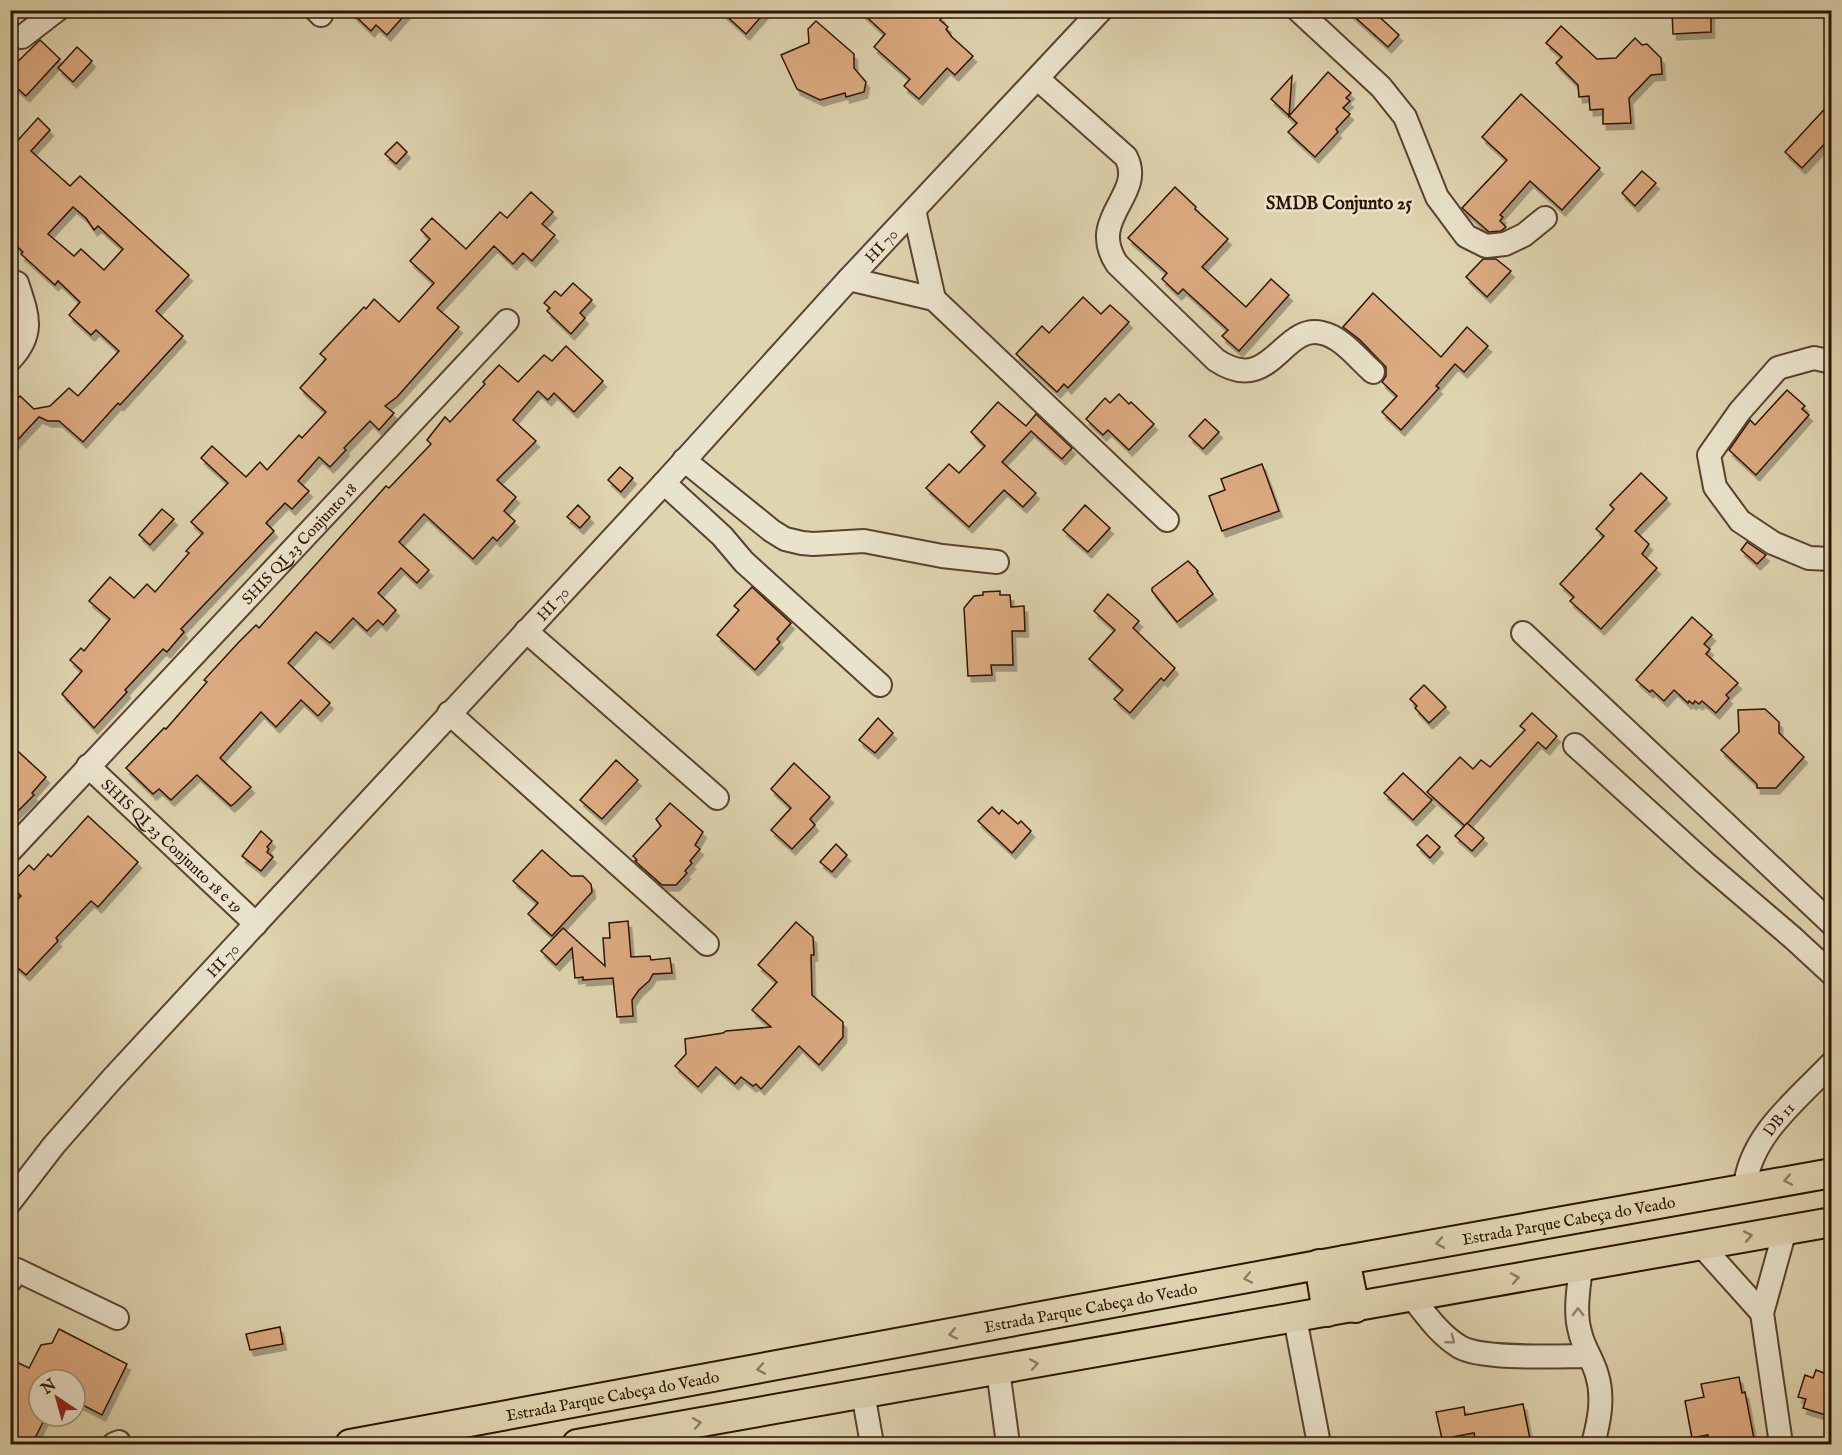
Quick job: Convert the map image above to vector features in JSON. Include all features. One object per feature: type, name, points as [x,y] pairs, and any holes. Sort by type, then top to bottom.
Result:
[{"type":"main road","name":"Estrada Parque Cabeça do Veado","points":[[350,1444],[868,1350],[1332,1262],[1832,1173]]},
{"type":"main road","points":[[577,1444],[652,1438],[863,1394],[1832,1222]]},
{"type":"main road","points":[[1332,1262],[1355,1308]]},
{"type":"main road","points":[[1327,1312],[1332,1262]]},
{"type":"street","points":[[22,37],[57,10]]},
{"type":"street","name":"HI 70","points":[[10,1202],[54,1145],[112,1079],[664,483],[849,279],[1101,10]]},
{"type":"street","points":[[1298,10],[1381,87],[1405,117],[1437,196],[1466,236],[1486,246],[1505,244],[1524,235],[1545,218]]},
{"type":"street","points":[[1038,78],[1126,157],[1131,165],[1130,177],[1109,224],[1107,241],[1111,255],[1216,360],[1227,368],[1252,370],[1268,364],[1297,337],[1321,332],[1342,343],[1373,372]]},
{"type":"street","points":[[914,210],[934,299]]},
{"type":"street","points":[[849,279],[934,299],[1167,520]]},
{"type":"street","points":[[10,360],[26,337],[28,323],[17,283]]},
{"type":"street","name":"SHIS QI 23 Conjunto 18","points":[[10,851],[507,321]]},
{"type":"street","points":[[1832,362],[1814,358],[1778,368],[1740,411],[1709,455],[1715,487],[1740,521],[1773,543],[1809,558],[1832,559]]},
{"type":"street","points":[[684,460],[785,539],[813,544],[864,540],[942,556],[997,562]]},
{"type":"street","points":[[664,483],[722,537],[744,562],[880,685]]},
{"type":"street","points":[[526,631],[717,798]]},
{"type":"street","points":[[1523,633],[1832,924]]},
{"type":"street","points":[[450,713],[707,944]]},
{"type":"street","points":[[1575,745],[1832,974]]},
{"type":"street","name":"SHIS QI 23 Conjunto 18 e 19","points":[[88,766],[256,924]]},
{"type":"street","name":"DB 11","points":[[1745,1188],[1749,1163],[1759,1145],[1775,1123],[1832,1063]]},
{"type":"street","points":[[1781,1444],[1762,1313],[1785,1230]]},
{"type":"street","points":[[1701,1245],[1762,1313]]},
{"type":"street","points":[[1581,1266],[1579,1331],[1597,1374],[1601,1401],[1593,1444]]},
{"type":"street","points":[[13,1272],[117,1318]]},
{"type":"street","points":[[1412,1297],[1436,1327],[1463,1349],[1492,1354],[1589,1356]]},
{"type":"street","points":[[1295,1318],[1319,1444]]},
{"type":"street","points":[[998,1370],[1008,1444]]},
{"type":"street","points":[[863,1394],[872,1444]]},
{"type":"building","points":[[349,10],[409,10],[387,35],[376,25],[371,31]]},
{"type":"building","points":[[720,10],[767,10],[746,34]]},
{"type":"building","points":[[859,10],[934,10],[942,17],[940,20],[948,27],[946,29],[952,37],[973,56],[955,75],[947,68],[919,99],[904,86],[910,79],[874,47],[885,34]]},
{"type":"building","points":[[1347,10],[1372,10],[1399,35],[1388,47]]},
{"type":"building","points":[[1672,10],[1711,10],[1711,32],[1673,34]]},
{"type":"building","points":[[816,21],[854,54],[854,68],[866,82],[864,92],[846,97],[845,93],[820,100],[797,89],[781,55],[809,43],[808,29]]},
{"type":"building","points":[[1561,26],[1597,59],[1616,58],[1635,38],[1642,45],[1647,44],[1661,58],[1662,74],[1651,75],[1629,98],[1631,123],[1603,124],[1603,109],[1590,110],[1589,96],[1579,97],[1578,85],[1556,63],[1562,57],[1546,43]]},
{"type":"building","points":[[40,40],[60,59],[26,96],[10,82],[10,69]]},
{"type":"building","points":[[77,47],[92,61],[73,82],[58,68]]},
{"type":"building","points":[[1328,72],[1351,93],[1346,98],[1350,101],[1343,108],[1350,114],[1336,129],[1338,132],[1315,157],[1288,132],[1297,123],[1289,116]]},
{"type":"building","points":[[1292,76],[1289,116],[1271,99]]},
{"type":"building","points":[[1521,94],[1600,168],[1562,210],[1530,181],[1500,215],[1503,217],[1500,221],[1506,227],[1501,231],[1489,232],[1462,208],[1507,160],[1482,137]]},
{"type":"building","points":[[1832,101],[1832,136],[1802,168],[1785,152]]},
{"type":"building","points":[[38,118],[50,130],[31,151],[70,186],[80,176],[189,275],[156,311],[183,336],[83,442],[59,421],[48,421],[39,417],[10,448],[10,406],[20,396],[34,409],[50,406],[69,388],[78,396],[119,351],[96,330],[91,335],[69,315],[80,302],[58,281],[55,285],[21,254],[23,252],[10,240],[10,149]],"holes":[[[73,207],[86,218],[94,230],[98,226],[123,249],[104,270],[81,249],[74,256],[48,234]]]},
{"type":"building","points":[[397,142],[407,152],[396,164],[385,154]]},
{"type":"building","points":[[1642,171],[1656,183],[1635,206],[1622,193]]},
{"type":"building","points":[[1175,187],[1228,239],[1202,267],[1246,307],[1271,279],[1289,295],[1239,351],[1222,336],[1228,330],[1183,289],[1178,294],[1162,279],[1167,273],[1128,238]]},
{"type":"building","points":[[531,192],[553,212],[542,224],[555,235],[532,261],[523,253],[513,264],[494,246],[437,308],[459,327],[397,397],[385,406],[394,413],[379,430],[370,421],[344,448],[346,450],[330,467],[319,457],[298,481],[309,491],[292,509],[285,503],[266,523],[274,531],[181,629],[184,632],[167,652],[163,649],[125,690],[127,692],[94,728],[62,694],[82,671],[70,660],[81,648],[84,651],[110,619],[89,601],[110,577],[134,598],[147,584],[155,592],[189,553],[186,551],[203,533],[191,522],[228,483],[201,458],[212,446],[246,477],[260,462],[267,470],[299,435],[302,438],[326,412],[300,388],[326,359],[320,354],[374,299],[399,322],[434,283],[410,261],[430,239],[421,230],[432,218],[466,249],[500,212],[507,218]]},
{"type":"building","points":[[1483,259],[1496,259],[1511,271],[1487,297],[1466,277]]},
{"type":"building","points":[[573,283],[592,300],[580,313],[585,318],[571,334],[547,311],[550,308],[544,303],[555,291],[561,296]]},
{"type":"building","points":[[1373,293],[1441,357],[1467,327],[1488,346],[1464,372],[1455,364],[1436,386],[1439,388],[1401,430],[1382,412],[1397,396],[1382,382],[1386,376],[1386,367],[1359,339],[1343,327]]},
{"type":"building","points":[[1083,297],[1101,314],[1110,305],[1129,322],[1068,388],[1064,384],[1057,392],[1016,354],[1042,326],[1049,333]]},
{"type":"building","points":[[566,346],[603,381],[574,412],[554,393],[548,400],[538,391],[513,420],[536,441],[497,480],[516,497],[504,511],[515,521],[497,541],[493,537],[473,559],[424,514],[399,542],[429,570],[417,583],[401,568],[378,593],[396,610],[383,625],[378,620],[367,631],[353,618],[330,643],[316,632],[288,663],[330,703],[318,716],[301,700],[276,727],[261,712],[220,758],[251,787],[235,803],[231,806],[197,775],[171,800],[159,789],[153,794],[126,768],[164,728],[166,729],[207,682],[204,680],[238,643],[256,625],[259,628],[386,486],[389,488],[431,444],[427,440],[445,417],[450,422],[499,365],[518,382],[544,355],[552,361]]},
{"type":"building","points":[[1787,390],[1805,406],[1802,409],[1809,415],[1756,475],[1729,450],[1750,420],[1755,425]]},
{"type":"building","points":[[1119,394],[1154,424],[1129,450],[1108,430],[1103,435],[1086,419],[1105,398],[1110,403]]},
{"type":"building","points":[[998,402],[1026,426],[1036,414],[1072,448],[1062,459],[1031,431],[1002,462],[1036,493],[1023,507],[1004,490],[969,527],[926,488],[949,464],[959,473],[985,446],[971,432]]},
{"type":"building","points":[[1205,419],[1219,432],[1203,449],[1189,436]]},
{"type":"building","points":[[1262,464],[1279,511],[1222,531],[1209,496],[1225,490],[1221,479]]},
{"type":"building","points":[[620,467],[633,478],[621,492],[608,480]]},
{"type":"building","points":[[1641,473],[1667,498],[1635,531],[1649,544],[1642,554],[1657,568],[1601,629],[1570,601],[1574,597],[1560,584],[1604,536],[1596,529],[1614,509],[1610,505]]},
{"type":"building","points":[[578,505],[590,517],[580,528],[567,517]]},
{"type":"building","points":[[1085,505],[1110,528],[1088,552],[1063,530]]},
{"type":"building","points":[[162,509],[174,519],[150,545],[139,535]]},
{"type":"building","points":[[1747,542],[1766,555],[1757,564],[1741,550]]},
{"type":"building","points":[[1188,561],[1198,571],[1213,594],[1177,622],[1152,588]]},
{"type":"building","points":[[752,587],[791,623],[777,639],[780,642],[755,670],[717,635],[739,610],[734,606]]},
{"type":"building","points":[[1000,591],[1000,595],[1010,595],[1011,607],[1024,606],[1025,631],[1012,631],[1013,665],[991,665],[992,675],[968,676],[964,608],[974,596],[983,595],[983,592]]},
{"type":"building","points":[[1108,594],[1139,621],[1133,628],[1175,668],[1164,681],[1161,678],[1130,713],[1114,699],[1123,690],[1089,659],[1115,630],[1094,611]]},
{"type":"building","points":[[1692,617],[1712,635],[1704,644],[1710,649],[1706,654],[1738,683],[1726,695],[1729,698],[1716,713],[1702,701],[1699,704],[1695,701],[1693,704],[1689,701],[1688,703],[1674,690],[1664,701],[1636,680]]},
{"type":"building","points":[[1424,685],[1446,707],[1429,723],[1410,699]]},
{"type":"building","points":[[1765,709],[1779,722],[1779,733],[1804,757],[1776,788],[1757,788],[1757,784],[1721,750],[1739,732],[1738,710]]},
{"type":"building","points":[[1532,713],[1557,736],[1546,749],[1538,742],[1465,826],[1427,792],[1460,757],[1473,769],[1481,760],[1490,767],[1525,730],[1520,726]]},
{"type":"building","points":[[878,718],[893,733],[875,753],[859,740]]},
{"type":"building","points":[[10,744],[46,777],[32,793],[34,795],[10,819]]},
{"type":"building","points":[[616,760],[638,780],[602,819],[580,800]]},
{"type":"building","points":[[794,763],[830,797],[810,819],[815,825],[792,849],[771,830],[791,808],[771,789]]},
{"type":"building","points":[[1403,773],[1432,800],[1413,820],[1384,793]]},
{"type":"building","points":[[670,803],[703,832],[695,845],[700,849],[690,861],[692,863],[685,871],[687,873],[676,885],[662,885],[635,861],[637,860],[633,856],[661,826],[656,819]]},
{"type":"building","points":[[992,807],[999,814],[1002,810],[1018,824],[1021,821],[1031,831],[1012,853],[978,821]]},
{"type":"building","points":[[88,816],[138,862],[98,907],[91,901],[56,938],[58,941],[26,975],[10,961],[10,907],[21,896],[10,885],[29,865],[34,870],[48,854],[51,857]]},
{"type":"building","points":[[1467,823],[1484,838],[1472,851],[1455,836]]},
{"type":"building","points":[[261,831],[272,841],[267,847],[269,849],[267,852],[273,857],[261,871],[242,856]]},
{"type":"building","points":[[1427,835],[1440,847],[1430,858],[1417,845]]},
{"type":"building","points":[[836,844],[847,855],[832,872],[820,862]]},
{"type":"building","points":[[542,850],[571,876],[583,876],[591,884],[592,892],[552,936],[528,914],[538,903],[513,881]]},
{"type":"building","points":[[628,921],[631,957],[650,956],[651,960],[670,958],[672,973],[653,974],[632,1000],[633,1016],[617,1017],[613,978],[583,980],[583,977],[575,978],[572,948],[556,965],[541,951],[563,928],[605,966],[603,938],[610,938],[609,923]]},
{"type":"building","points":[[796,922],[813,937],[812,995],[843,1022],[843,1037],[819,1065],[799,1046],[761,1089],[741,1077],[735,1084],[716,1067],[698,1087],[675,1066],[686,1054],[685,1039],[726,1031],[771,1027],[752,1010],[777,982],[758,965]]},
{"type":"building","points":[[280,1327],[283,1344],[250,1350],[246,1334]]},
{"type":"building","points":[[59,1329],[127,1364],[102,1415],[87,1407],[87,1368],[29,1368],[41,1345],[52,1343]]},
{"type":"building","points":[[10,1359],[29,1368],[27,1368],[27,1428],[40,1428],[32,1444],[10,1444]]},
{"type":"building","points":[[1816,1370],[1832,1376],[1832,1417],[1803,1408],[1806,1399],[1798,1397],[1805,1375],[1813,1378]]},
{"type":"building","points":[[1739,1377],[1742,1393],[1745,1392],[1755,1444],[1709,1444],[1708,1435],[1692,1438],[1685,1401],[1704,1397],[1701,1384]]},
{"type":"building","points":[[1523,1404],[1531,1444],[1476,1444],[1474,1433],[1442,1439],[1436,1412],[1464,1407],[1465,1415]]},
{"type":"district","name":"SMDB Conjunto 25","points":[[1339,203]]}]
